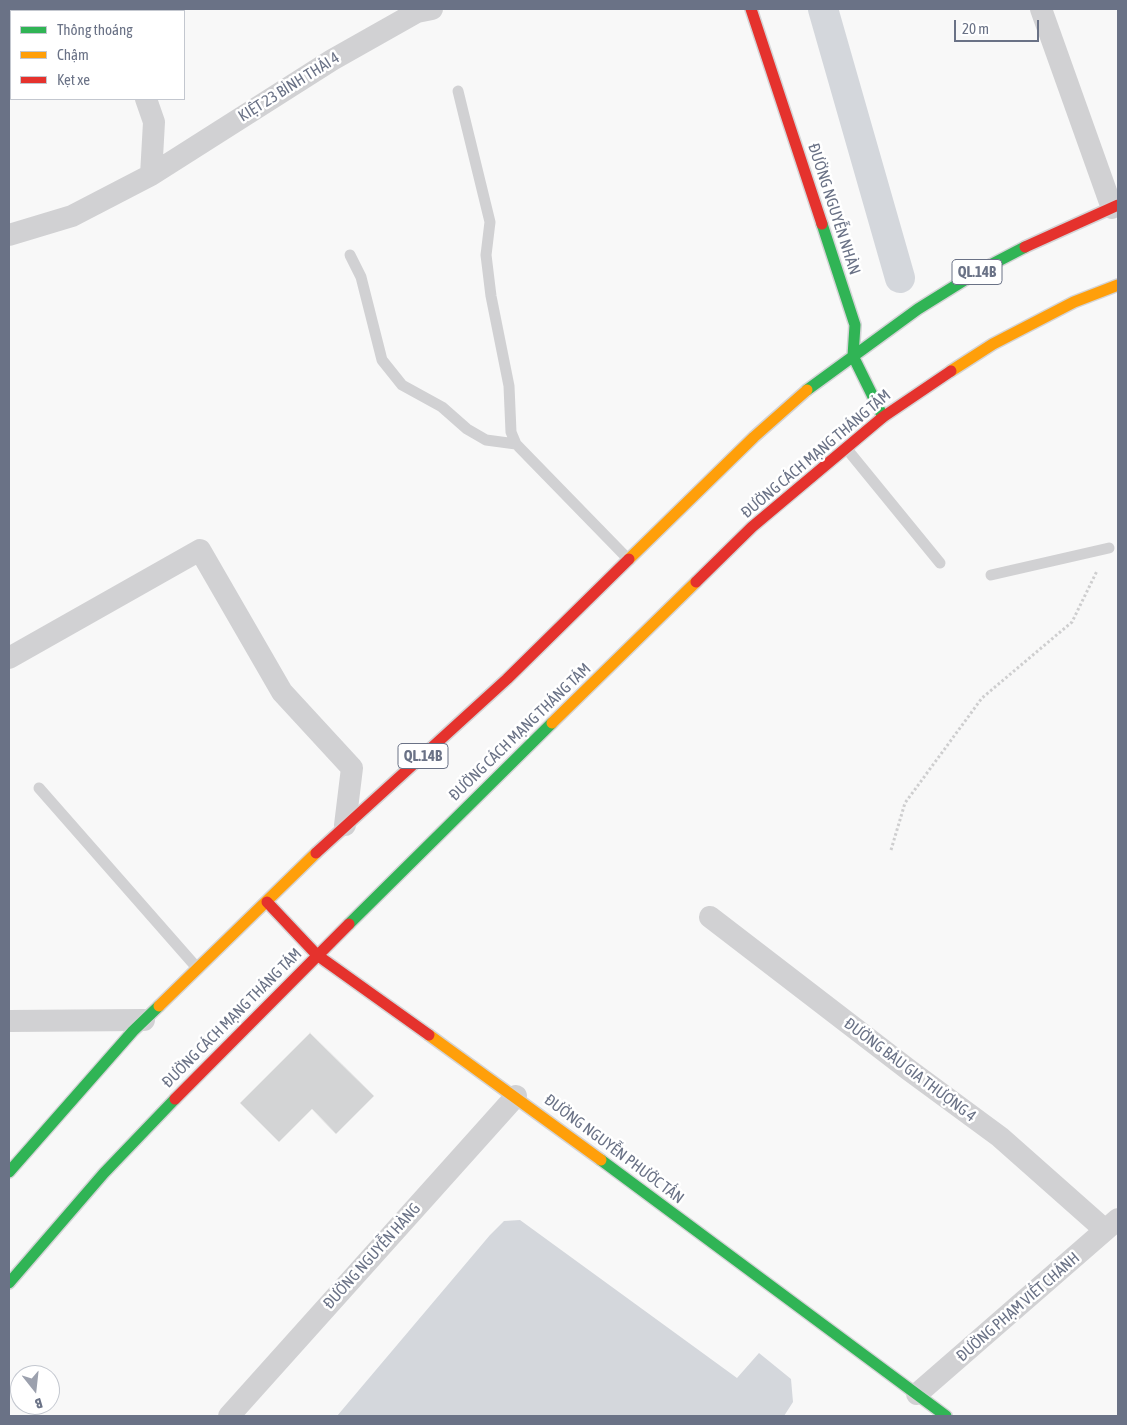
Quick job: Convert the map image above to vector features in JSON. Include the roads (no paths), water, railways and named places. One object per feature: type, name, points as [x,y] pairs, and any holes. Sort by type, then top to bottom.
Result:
[{"type":"main road","name":"ĐƯỜNG NGUYỄN NHÀN","points":[[751,9],[855,325],[853,356],[883,417]]},
{"type":"main road","name":"QL.14B","points":[[9,1172],[144,1020],[345,825],[493,692],[630,561],[754,437],[808,389],[918,309],[979,270],[1044,237],[1115,206]]},
{"type":"main road","name":"ĐƯỜNG CÁCH MẠNG THÁNG TÁM","points":[[9,1283],[150,1124],[317,955],[752,527],[883,417],[993,344],[1074,302],[1118,285]]},
{"type":"main road","name":"ĐƯỜNG NGUYỄN PHƯỚC TẤN","points":[[267,902],[317,955],[516,1096],[946,1416]]},
{"type":"street","name":"KIỆT 23 BÌNH THÁI 4","points":[[9,235],[72,216],[151,175],[332,60],[417,12],[432,9]]},
{"type":"street","points":[[1041,9],[1115,206]]},
{"type":"street","points":[[146,100],[154,122],[151,175]]},
{"type":"street","points":[[9,658],[200,550],[282,692],[352,768],[345,825]]},
{"type":"street","name":"ĐƯỜNG BÀU GIA THƯỢNG 4","points":[[710,917],[1112,1224]]},
{"type":"street","points":[[9,1021],[144,1020]]},
{"type":"street","name":"ĐƯỜNG NGUYỄN HÀNG","points":[[229,1416],[516,1096]]},
{"type":"street","name":"ĐƯỜNG PHẠM VIẾT CHÁNH","points":[[917,1394],[1112,1224]]},
{"type":"lane","points":[[458,91],[490,222],[486,255],[491,296],[509,386],[511,432],[516,444],[630,561]]},
{"type":"lane","points":[[350,255],[361,277],[382,360],[402,385],[442,407],[467,428],[486,440],[516,444]]},
{"type":"lane","points":[[845,448],[940,563]]},
{"type":"lane","points":[[991,575],[1109,548]]},
{"type":"lane","points":[[39,788],[198,969]]},
{"type":"waterway","points":[[823,9],[900,278]]}]
